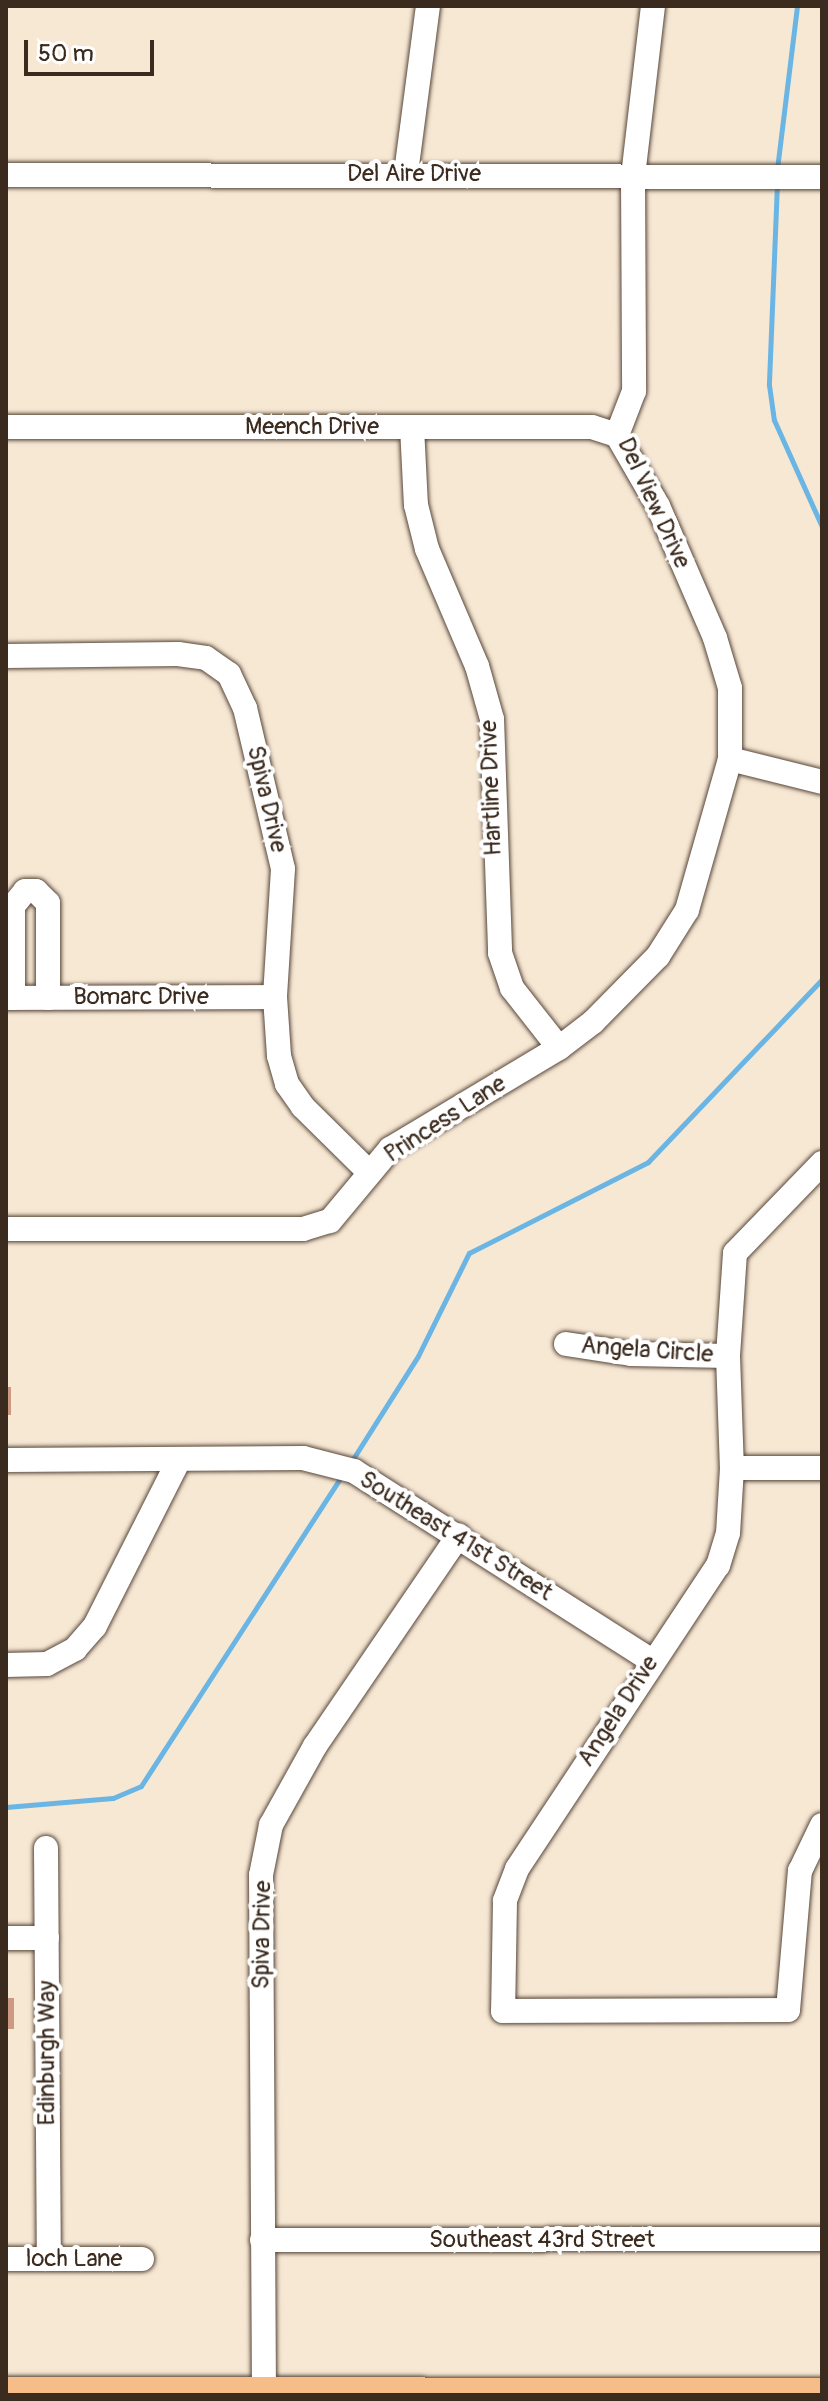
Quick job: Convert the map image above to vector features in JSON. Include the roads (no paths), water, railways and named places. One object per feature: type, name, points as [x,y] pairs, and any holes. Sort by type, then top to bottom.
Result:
[{"type":"main road","points":[[6,2392],[822,2393]]},
{"type":"street","points":[[406,173],[428,6]]},
{"type":"street","name":"Del View Drive","points":[[653,6],[633,177],[634,391],[617,435],[658,506],[715,638],[730,688],[730,759]]},
{"type":"street","name":"Del Aire Drive","points":[[6,175],[406,173],[822,177]]},
{"type":"street","name":"Meench Drive","points":[[6,427],[592,427],[617,435]]},
{"type":"street","name":"Hartline Drive","points":[[412,427],[416,505],[427,549],[477,666],[492,719],[500,953],[512,988],[559,1048]]},
{"type":"street","name":"Spiva Drive","points":[[6,656],[178,654],[206,658],[229,674],[245,708],[283,869],[275,997],[279,1056],[287,1084],[368,1171]]},
{"type":"street","points":[[730,759],[822,782]]},
{"type":"street","name":"Princess Lane","points":[[6,1229],[303,1229],[330,1221],[368,1171],[414,1133],[559,1048],[593,1022],[658,956],[687,910],[730,759]]},
{"type":"street","points":[[10,998],[13,906],[25,891],[36,891],[48,903],[48,998]]},
{"type":"street","name":"Bomarc Drive","points":[[10,998],[275,997]]},
{"type":"street","name":"Angela Drive","points":[[821,1165],[735,1253],[728,1356],[732,1468],[728,1533],[718,1565],[651,1660],[517,1869],[505,1901],[503,2011],[788,2010],[800,1871],[822,1825]]},
{"type":"street","name":"Angela Circle","points":[[566,1344],[631,1354],[728,1356]]},
{"type":"street","name":"Southeast 41st Street","points":[[6,1460],[178,1462],[303,1458],[354,1471],[651,1660]]},
{"type":"street","points":[[6,1665],[47,1664],[75,1649],[95,1626],[178,1462]]},
{"type":"street","points":[[732,1468],[822,1468]]},
{"type":"street","name":"Spiva Drive","points":[[264,2393],[261,1875],[271,1825],[315,1746],[459,1535]]},
{"type":"street","name":"Edinburgh Way","points":[[46,1848],[49,2259]]},
{"type":"street","points":[[6,1938],[47,1938]]},
{"type":"street","name":"Southeast 43rd Street","points":[[262,2240],[822,2239]]},
{"type":"street","name":"loch Lane","points":[[6,2259],[142,2259]]},
{"type":"waterway","points":[[777,169],[797,6]]},
{"type":"waterway","points":[[777,183],[769,385],[774,420],[822,527]]},
{"type":"waterway","points":[[351,1462],[418,1356],[469,1253],[648,1162],[822,979]]},
{"type":"waterway","points":[[6,1807],[113,1798],[141,1786],[341,1477]]}]
